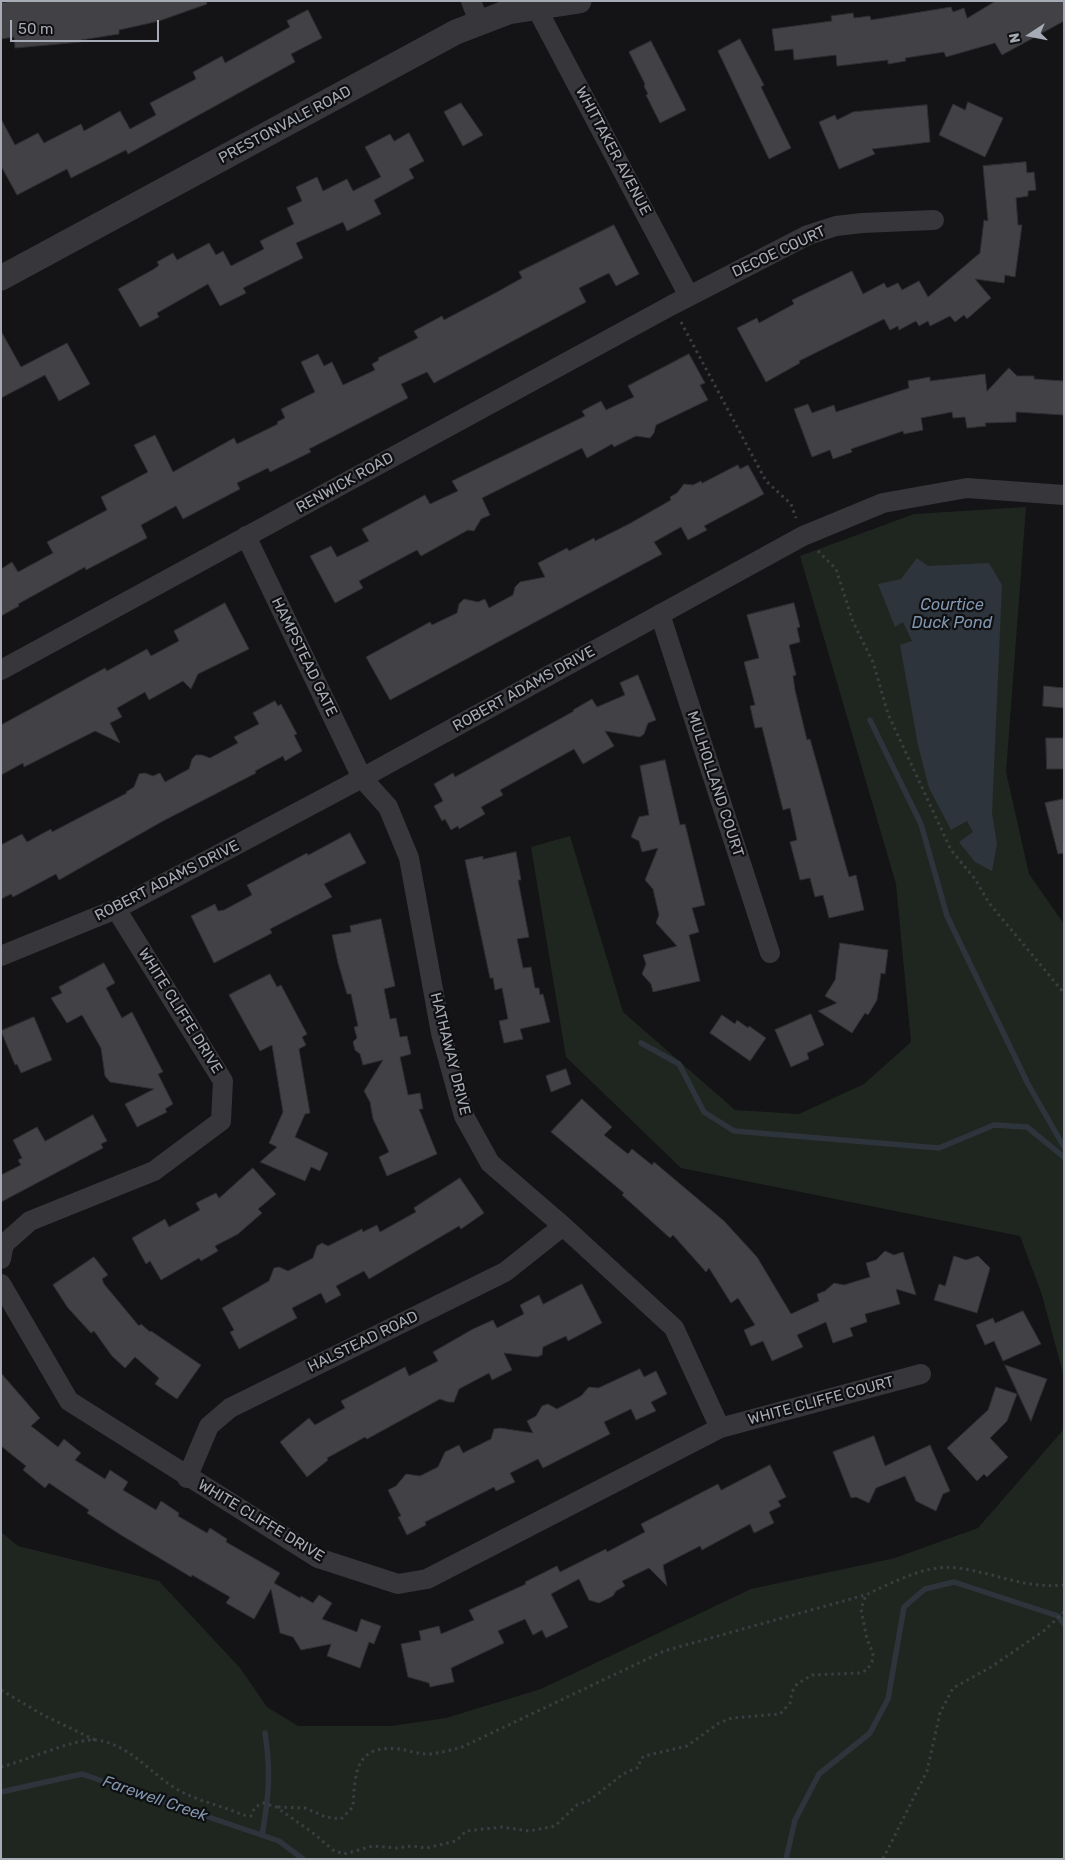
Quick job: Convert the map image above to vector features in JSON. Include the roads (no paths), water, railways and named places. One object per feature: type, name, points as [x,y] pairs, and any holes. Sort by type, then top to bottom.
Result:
[{"type":"street","name":"PRESTONVALE ROAD","points":[[1,278],[449,36],[475,12],[508,12],[578,1]]},
{"type":"street","name":"WHITTAKER AVENUE","points":[[536,7],[689,296]]},
{"type":"street","name":"DECOE COURT","points":[[689,296],[808,236],[836,226],[862,222],[934,220]]},
{"type":"street","name":"RENWICK ROAD","points":[[1,670],[689,296]]},
{"type":"street","name":"ROBERT ADAMS DRIVE","points":[[1,956],[116,909],[362,778],[803,536],[883,503],[967,488],[1064,495]]},
{"type":"street","name":"HAMPSTEAD GATE","points":[[246,536],[362,778]]},
{"type":"street","name":"MULHOLLAND COURT","points":[[660,614],[770,953]]},
{"type":"street","name":"HATHAWAY DRIVE","points":[[362,778],[388,807],[409,858],[441,1033],[464,1116],[490,1163],[563,1226],[674,1328],[720,1428]]},
{"type":"street","name":"WHITE CLIFFE DRIVE","points":[[1,1259],[4,1244],[30,1221],[154,1171],[221,1120],[223,1081],[116,909]]},
{"type":"street","name":"HALSTEAD ROAD","points":[[187,1478],[209,1426],[230,1408],[505,1272],[563,1226]]},
{"type":"street","name":"WHITE CLIFFE DRIVE","points":[[1,1284],[70,1402],[187,1478],[318,1558],[398,1584],[427,1579],[720,1428]]},
{"type":"street","name":"WHITE CLIFFE COURT","points":[[720,1428],[921,1374]]},
{"type":"water","name":"Courtice Duck Pond","points":[[917,558],[928,566],[989,563],[1002,585],[992,813],[997,844],[992,871],[975,862],[959,842],[973,832],[967,821],[951,830],[929,788],[918,745],[900,645],[912,641],[903,622],[895,627],[878,584],[901,579]]},
{"type":"waterway","points":[[870,720],[921,824],[947,916],[1028,1084],[1064,1147]]},
{"type":"waterway","points":[[641,1043],[679,1064],[704,1112],[734,1131],[939,1148],[994,1125],[1027,1127],[1064,1157]]},
{"type":"waterway","name":"Farewell Creek","points":[[786,1859],[795,1820],[819,1774],[870,1733],[888,1699],[904,1607],[925,1589],[954,1582],[1058,1616],[1064,1624]]},
{"type":"waterway","points":[[262,1835],[268,1784],[265,1733]]},
{"type":"waterway","name":"Farewell Creek","points":[[1,1792],[82,1774],[279,1841],[303,1859]]}]
